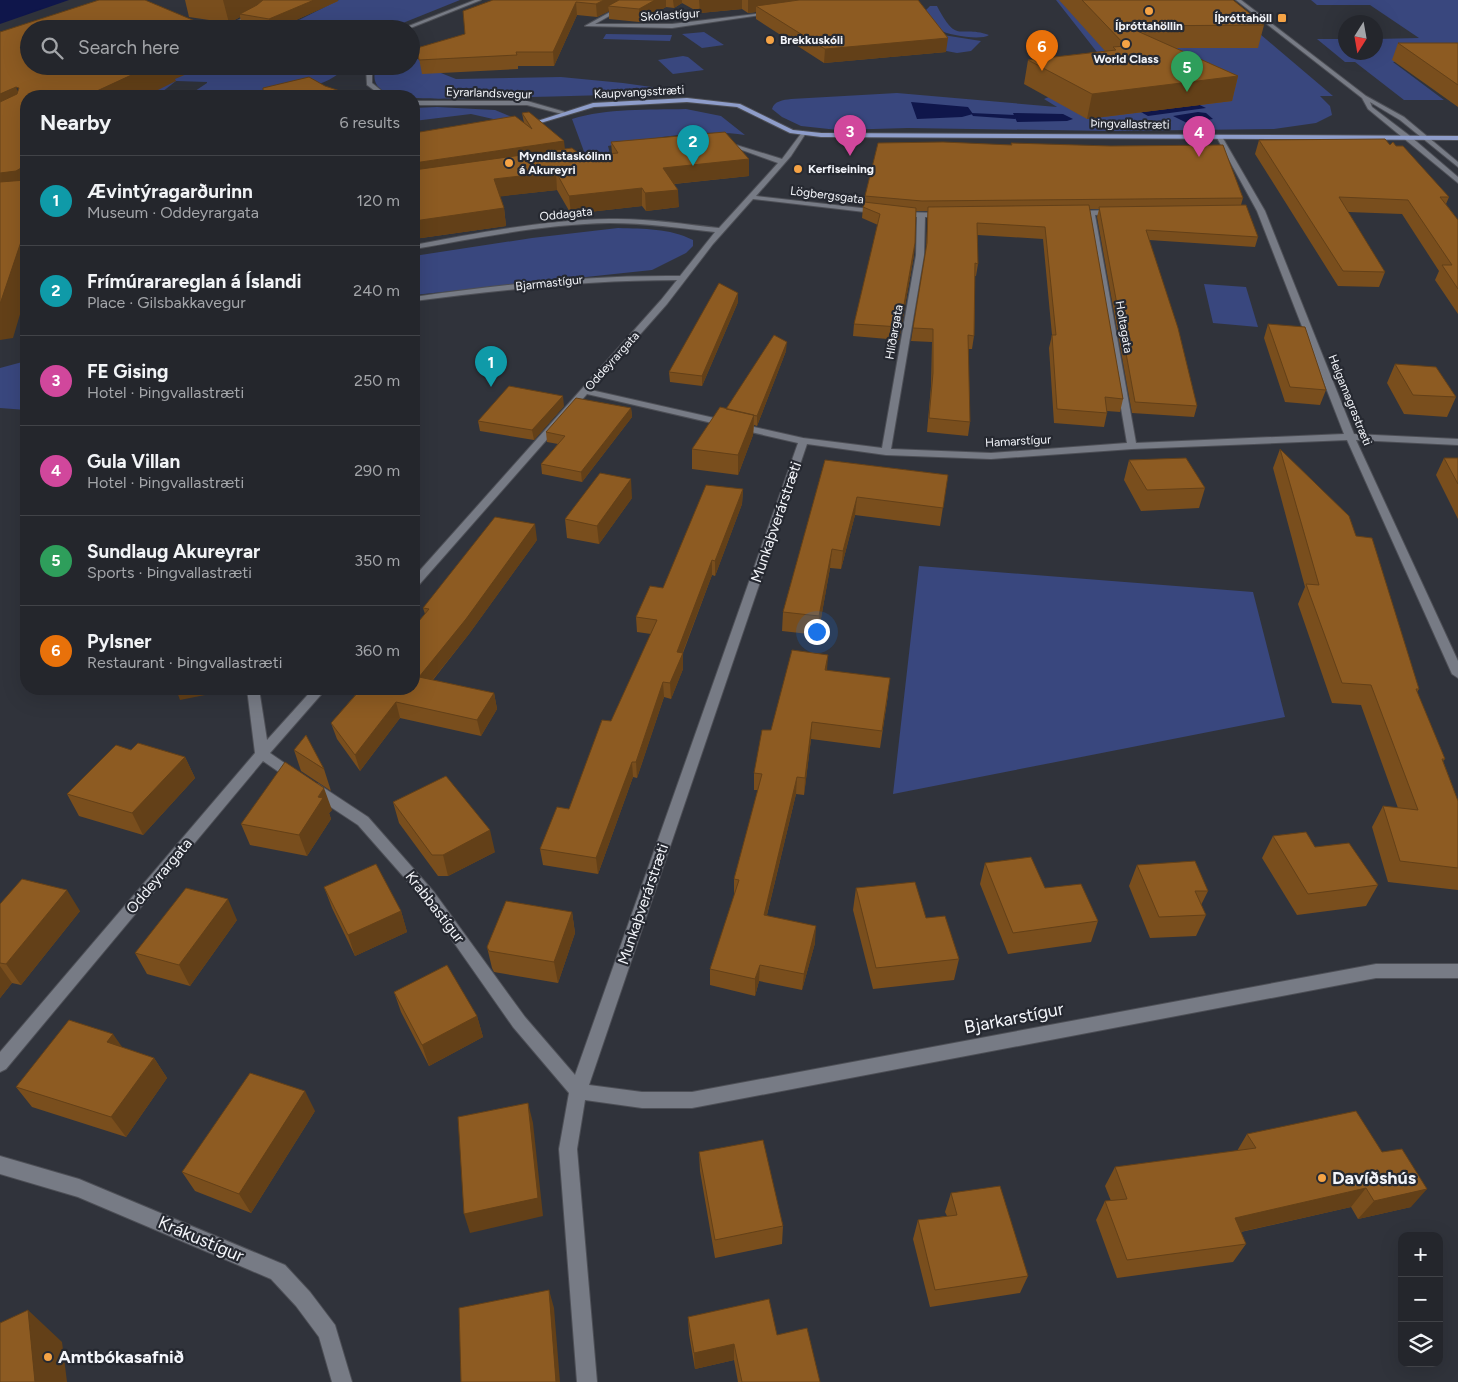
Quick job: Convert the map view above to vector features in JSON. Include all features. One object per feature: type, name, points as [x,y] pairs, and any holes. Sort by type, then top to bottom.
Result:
[{"type":"main road","name":"Kaupvangsstræti","points":[[518,127],[562,112],[609,103],[665,100],[718,102],[738,105],[779,126],[803,133]]},
{"type":"main road","name":"Þingvallastræti","points":[[803,133],[854,136],[1458,138]]},
{"type":"street","points":[[243,20],[257,13],[275,0]]},
{"type":"street","points":[[420,23],[479,0]]},
{"type":"street","name":"Skólastígur","points":[[636,0],[588,26],[672,26],[783,12]]},
{"type":"street","points":[[1238,0],[1364,97],[1384,105],[1458,165]]},
{"type":"street","points":[[369,75],[369,84],[377,90]]},
{"type":"street","points":[[1364,97],[1370,108],[1408,137],[1458,181]]},
{"type":"street","name":"Eyrarlandsvegur","points":[[420,103],[527,103],[562,112]]},
{"type":"street","name":"Oddeyrargata","points":[[420,577],[684,278],[721,230],[783,162],[803,133]]},
{"type":"street","name":"Helgamagrastræti","points":[[1219,136],[1257,211],[1350,437],[1458,674]]},
{"type":"street","points":[[715,140],[733,144],[757,155],[783,162]]},
{"type":"street","name":"Lögbergsgata","points":[[750,197],[921,216],[951,215]]},
{"type":"street","points":[[1061,213],[1119,212]]},
{"type":"street","name":"Holtagata","points":[[1091,213],[1132,446]]},
{"type":"street","name":"Hlíðargata","points":[[886,452],[920,255],[921,216]]},
{"type":"street","name":"Oddagata","points":[[420,246],[499,233],[606,221],[721,230]]},
{"type":"street","name":"Bjarmastígur","points":[[420,298],[565,281],[627,277],[684,278]]},
{"type":"street","name":"Hamarstígur","points":[[585,391],[804,441],[886,452],[991,456],[1132,446],[1350,437],[1458,442]]},
{"type":"street","name":"Munkaþverárstræti","points":[[587,1382],[568,1149],[578,1091],[804,441]]},
{"type":"street","points":[[255,695],[262,754]]},
{"type":"street","name":"Oddeyrargata","points":[[0,1064],[262,754],[315,695]]},
{"type":"street","name":"Krabbastígur","points":[[262,754],[363,821],[429,896],[519,1022],[578,1091]]},
{"type":"street","name":"Bjarkarstígur","points":[[578,1091],[642,1100],[692,1100],[1376,970],[1458,971]]},
{"type":"street","name":"Krákustígur","points":[[0,1165],[79,1188],[278,1272],[303,1299],[328,1332],[342,1382]]},
{"type":"shaded area","points":[[0,0],[69,0],[0,24]]},
{"type":"shaded area","points":[[339,0],[460,0],[410,20],[299,20]]},
{"type":"shaded area","points":[[1056,0],[1220,0],[1333,96],[1320,96],[1330,106],[1332,115],[1316,123],[1274,129],[1110,131],[908,128],[838,130],[801,126],[782,117],[772,109],[773,106],[782,100],[897,93],[1057,107],[1044,99],[1056,94],[1104,61]]},
{"type":"shaded area","points":[[1311,0],[1458,0],[1458,66],[1439,61],[1393,62],[1444,100],[1404,100],[1355,62],[1345,62],[1343,60],[1383,60],[1383,39],[1419,38],[1370,5],[1317,5]]},
{"type":"shaded area","points":[[930,6],[937,6],[950,26],[955,30],[979,32],[989,35],[985,37],[964,37],[939,30],[932,25],[923,13]]},
{"type":"shaded area","points":[[704,32],[724,45],[702,48],[682,34]]},
{"type":"shaded area","points":[[606,34],[672,35],[670,41],[603,39]]},
{"type":"shaded area","points":[[943,35],[981,41],[971,51],[957,53],[941,50]]},
{"type":"shaded area","points":[[1317,39],[1338,39],[1338,56]]},
{"type":"shaded area","points":[[688,57],[704,70],[673,74],[658,60]]},
{"type":"shaded area","points":[[420,59],[437,59],[436,67],[441,73],[456,79],[561,77],[687,92],[420,98],[420,90],[382,90],[375,82],[374,76],[420,75]]},
{"type":"shaded area","points":[[156,75],[336,75],[319,84],[297,89],[196,90],[207,82],[176,81],[165,90],[113,90]]},
{"type":"shaded area","points":[[1189,100],[1206,108],[1148,116],[1132,107]]},
{"type":"shaded area","points":[[911,102],[968,107],[973,114],[962,117],[917,119]]},
{"type":"shaded area","points":[[420,108],[495,110],[512,117],[502,121],[471,114],[420,120]]},
{"type":"shaded area","points":[[686,109],[721,116],[745,135],[712,133],[659,138],[608,146],[610,154],[586,157],[572,119],[613,111]]},
{"type":"shaded area","points":[[1198,112],[1206,113],[1213,119],[1187,123],[1173,116]]},
{"type":"shaded area","points":[[1013,113],[1063,114],[1073,119],[1067,121],[1017,122]]},
{"type":"shaded area","points":[[618,228],[675,233],[693,240],[693,246],[686,253],[652,270],[420,294],[420,255],[532,238]]},
{"type":"shaded area","points":[[1204,284],[1246,287],[1258,327],[1213,323]]},
{"type":"shaded area","points":[[20,363],[20,410],[0,408],[0,368]]},
{"type":"shaded area","points":[[919,566],[1253,592],[1285,717],[893,794]]},
{"type":"building","points":[[99,0],[145,0],[193,20],[37,20]]},
{"type":"building","points":[[263,0],[314,0],[269,19],[240,14]]},
{"type":"building","points":[[493,0],[604,0],[596,4],[576,2],[553,52],[516,52],[517,55],[420,60],[420,47],[465,34],[463,11]]},
{"type":"building","points":[[619,0],[655,0],[639,9],[608,6]]},
{"type":"building","points":[[799,0],[918,0],[948,38],[825,49],[756,6]]},
{"type":"building","points":[[1082,0],[1233,0],[1264,25],[1126,26],[1238,76],[1092,94],[1028,60],[1116,50],[1113,47],[1126,46]]},
{"type":"building","points":[[20,26],[20,75],[132,75],[99,90],[20,90],[20,169],[0,173],[0,102],[17,94],[19,88],[16,87],[0,94],[0,32]]},
{"type":"building","points":[[1398,43],[1458,43],[1458,85]]},
{"type":"building","points":[[309,77],[337,90],[263,90],[263,88]]},
{"type":"building","points":[[529,112],[564,141],[420,162],[420,132],[515,116],[532,129],[522,113]]},
{"type":"building","points":[[725,132],[749,159],[663,168],[678,190],[645,193],[642,188],[569,196],[556,172],[494,179],[504,208],[420,220],[420,169],[572,148],[582,156],[618,153],[611,142]]},
{"type":"building","points":[[1385,139],[1390,145],[1393,142],[1396,146],[1403,146],[1449,197],[1440,197],[1458,220],[1458,289],[1442,265],[1452,265],[1408,200],[1339,197],[1385,272],[1343,271],[1259,140]]},
{"type":"building","points":[[943,142],[1012,145],[1011,143],[1111,146],[1223,145],[1243,198],[922,201],[865,196],[878,143]]},
{"type":"building","points":[[20,180],[20,245],[0,304],[0,182]]},
{"type":"building","points":[[864,202],[916,208],[915,243],[900,327],[854,324],[880,214],[863,207]]},
{"type":"building","points":[[1089,205],[1123,399],[1105,397],[1107,413],[1057,409],[1052,335],[1056,335],[1045,227],[977,223],[978,264],[975,263],[974,336],[968,335],[970,422],[929,418],[933,373],[933,329],[913,328],[927,243],[928,207]]},
{"type":"building","points":[[1246,205],[1258,237],[1146,230],[1178,328],[1197,406],[1135,402],[1099,207]]},
{"type":"building","points":[[719,283],[738,293],[702,376],[669,372]]},
{"type":"building","points":[[1268,324],[1305,327],[1326,390],[1290,387]]},
{"type":"building","points":[[774,335],[787,342],[757,416],[726,409]]},
{"type":"building","points":[[1395,364],[1436,367],[1456,397],[1413,395]]},
{"type":"building","points":[[509,386],[563,396],[532,430],[478,421]]},
{"type":"building","points":[[576,398],[631,408],[581,472],[541,464],[565,436],[546,432]]},
{"type":"building","points":[[720,407],[754,415],[738,455],[692,449]]},
{"type":"building","points":[[1280,449],[1349,516],[1356,536],[1372,538],[1419,689],[1416,689],[1445,759],[1442,759],[1458,801],[1458,868],[1400,861],[1383,806],[1418,810],[1371,685],[1342,683],[1306,584],[1319,585]]},
{"type":"building","points":[[1186,458],[1205,488],[1147,490],[1129,460]]},
{"type":"building","points":[[1444,458],[1458,458],[1458,484]]},
{"type":"building","points":[[825,460],[948,475],[943,508],[857,497],[843,551],[832,549],[819,616],[783,612]]},
{"type":"building","points":[[600,473],[631,479],[597,526],[565,519]]},
{"type":"building","points":[[706,485],[743,489],[715,561],[712,560],[677,652],[683,653],[670,683],[663,682],[636,762],[632,762],[596,858],[540,849],[557,807],[569,809],[602,720],[611,721],[657,620],[636,617],[650,586],[663,588]]},
{"type":"building","points":[[495,517],[535,524],[466,619],[420,676],[420,620],[429,609],[423,608]]},
{"type":"building","points":[[792,650],[828,655],[825,670],[890,678],[882,731],[812,722],[805,778],[797,777],[764,915],[816,926],[804,974],[760,965],[755,979],[710,969],[739,880],[734,879],[762,774],[754,773],[762,730],[771,730]]},
{"type":"building","points":[[420,677],[494,693],[477,720],[396,702],[355,755],[331,723],[356,695],[420,695]]},
{"type":"building","points":[[306,735],[324,769],[294,750]]},
{"type":"building","points":[[138,743],[185,757],[132,813],[67,794],[116,745],[131,750]]},
{"type":"building","points":[[285,762],[324,788],[318,797],[323,798],[299,835],[241,824]]},
{"type":"building","points":[[446,776],[490,830],[443,855],[432,855],[393,802]]},
{"type":"building","points":[[1306,832],[1315,847],[1349,843],[1378,885],[1308,894],[1273,836]]},
{"type":"building","points":[[1031,857],[1045,888],[1081,884],[1098,921],[1013,933],[985,863]]},
{"type":"building","points":[[1195,861],[1208,891],[1195,891],[1206,915],[1159,917],[1137,865]]},
{"type":"building","points":[[376,864],[401,911],[348,935],[324,887]]},
{"type":"building","points":[[22,879],[67,890],[6,964],[0,963],[0,904]]},
{"type":"building","points":[[915,882],[926,918],[945,916],[959,959],[876,968],[856,888]]},
{"type":"building","points":[[186,888],[228,899],[179,965],[135,953]]},
{"type":"building","points":[[506,901],[572,912],[554,962],[489,951],[487,947]]},
{"type":"building","points":[[447,965],[477,1016],[422,1045],[394,992]]},
{"type":"building","points":[[69,1020],[113,1034],[107,1042],[154,1058],[111,1117],[16,1087]]},
{"type":"building","points":[[250,1073],[305,1091],[239,1194],[182,1172]]},
{"type":"building","points":[[528,1103],[538,1198],[464,1214],[458,1117]]},
{"type":"building","points":[[1356,1111],[1382,1152],[1402,1149],[1427,1189],[1374,1201],[1366,1188],[1235,1218],[1246,1244],[1127,1260],[1105,1201],[1127,1199],[1115,1167],[1256,1148],[1247,1134]]},
{"type":"building","points":[[763,1140],[783,1226],[715,1240],[699,1152]]},
{"type":"building","points":[[1000,1186],[1028,1276],[935,1290],[918,1220],[957,1215],[951,1193]]},
{"type":"building","points":[[549,1290],[556,1382],[461,1382],[459,1308]]},
{"type":"building","points":[[769,1299],[777,1335],[807,1328],[820,1382],[742,1382],[734,1344],[694,1353],[688,1317]]},
{"type":"building","points":[[28,1310],[35,1382],[0,1382],[0,1323]]},
{"type":"waterway","points":[[973,114],[1015,117]]},
{"type":"place","name":"Íþróttahöllin","points":[[1149,11]]},
{"type":"place","name":"Íþróttahöll","points":[[1282,18]]},
{"type":"place","name":"Brekkuskóli","points":[[770,40]]},
{"type":"place","name":"World Class","points":[[1126,44]]},
{"type":"place","name":"Pylsner","points":[[1042,71]]},
{"type":"place","name":"Sundlaug Akureyrar","points":[[1187,92]]},
{"type":"place","name":"FE Gising","points":[[850,156]]},
{"type":"place","name":"Gula Villan","points":[[1199,157]]},
{"type":"place","name":"Myndlistaskólinn á Akureyri","points":[[509,163]]},
{"type":"place","name":"Frímúrarareglan á Íslandi","points":[[693,166]]},
{"type":"place","name":"Kerfiseining","points":[[798,169]]},
{"type":"place","name":"Ævintýragarðurinn","points":[[491,387]]},
{"type":"place","name":"Davíðshús","points":[[1322,1178]]},
{"type":"place","name":"Amtbókasafnið","points":[[48,1357]]}]
